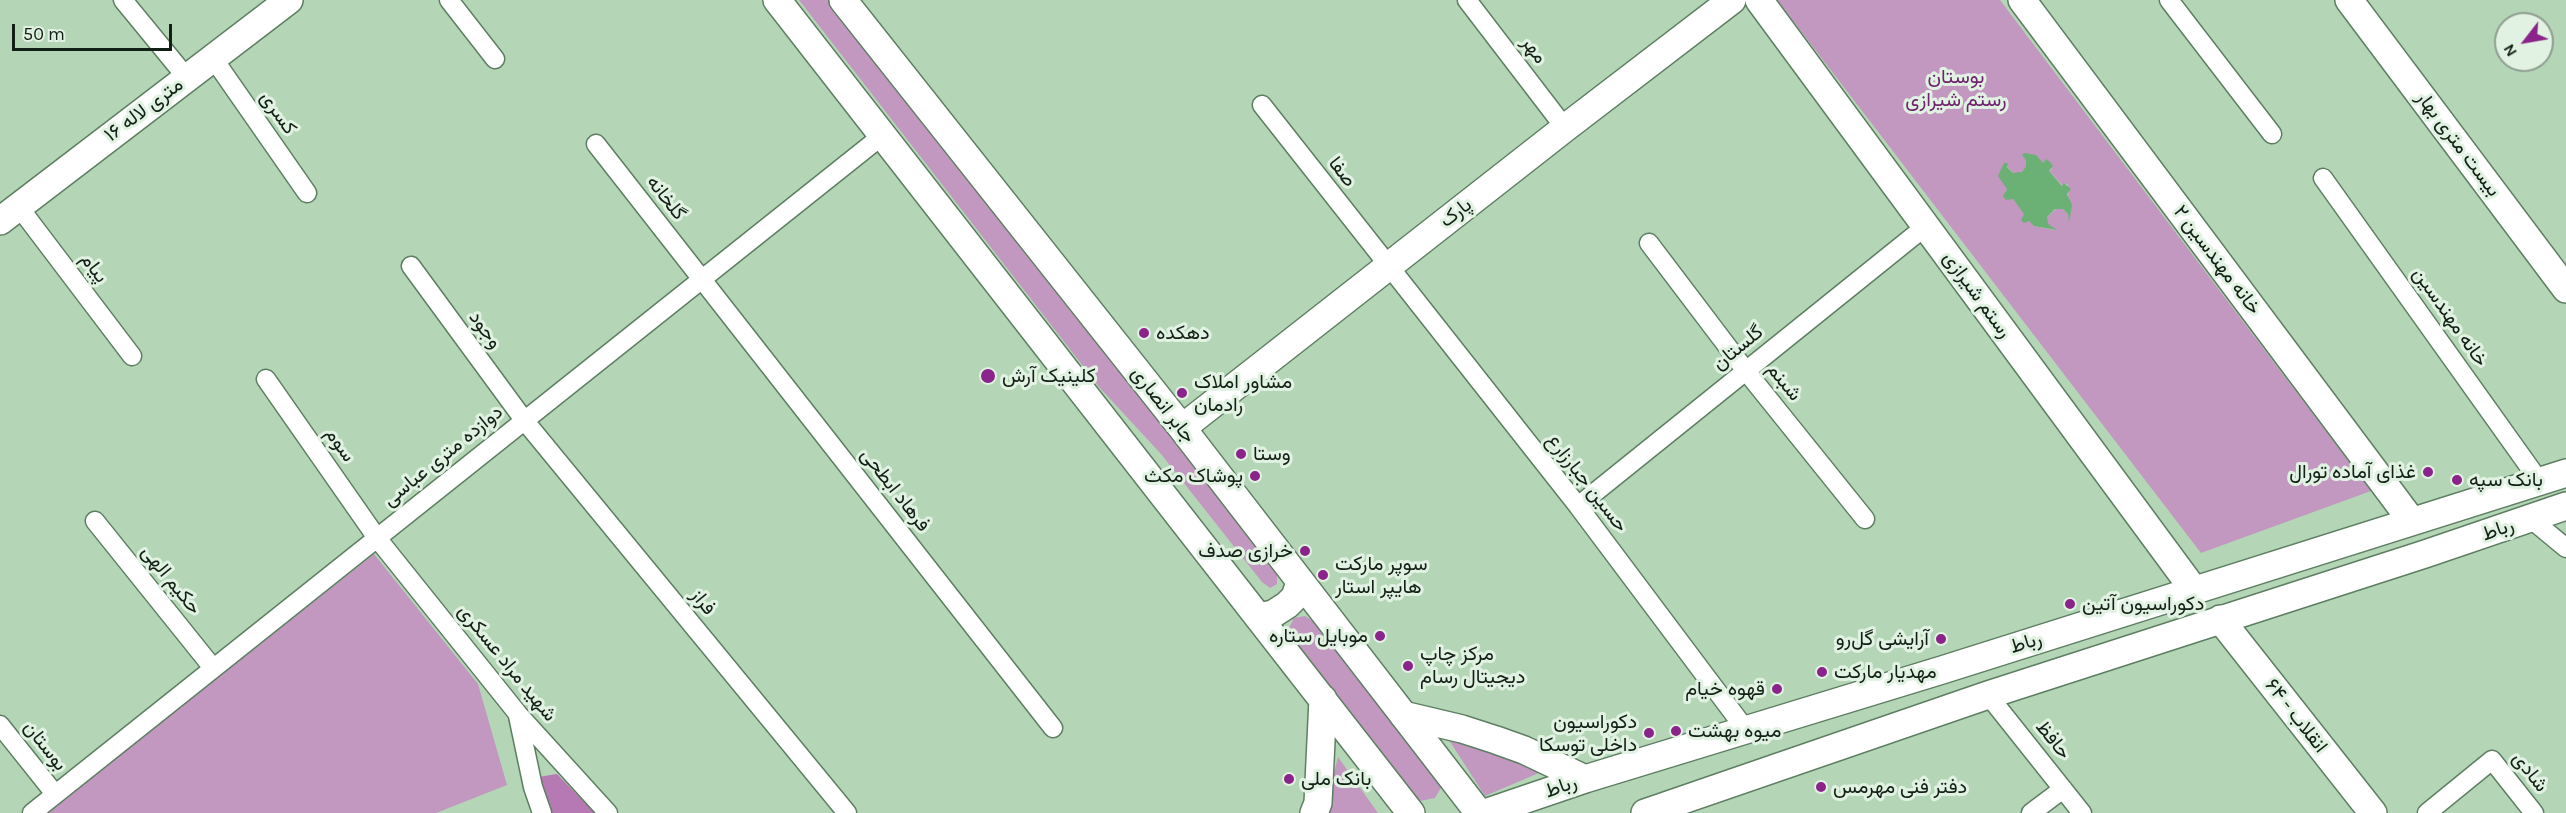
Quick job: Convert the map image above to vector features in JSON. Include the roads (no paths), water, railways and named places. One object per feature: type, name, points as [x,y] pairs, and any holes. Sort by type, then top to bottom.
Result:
[{"type":"main road","name":"۱۶ متری لاله","points":[[6,215],[290,0]]},
{"type":"main road","points":[[777,0],[1411,813]]},
{"type":"main road","name":"جابر انصاری","points":[[843,0],[1182,428],[1479,813]]},
{"type":"main road","name":"پارک","points":[[1182,428],[1732,0]]},
{"type":"main road","name":"رستم شیرازی","points":[[1759,0],[2194,590]]},
{"type":"main road","name":"خانه مهندسین ۲","points":[[2022,0],[2411,520]]},
{"type":"main road","name":"بیست متری بهار","points":[[2349,0],[2566,289]]},
{"type":"main road","name":"رباط","points":[[1485,813],[1586,779],[2566,473]]},
{"type":"main road","name":"رباط","points":[[1645,813],[1680,805],[1988,695],[2566,506]]},
{"type":"main road","points":[[1259,617],[1273,614],[1287,605],[1296,597],[1300,582]]},
{"type":"main road","name":"انقلاب - ۶۴","points":[[2220,619],[2373,813]]},
{"type":"main road","points":[[1314,813],[1318,803],[1323,699]]},
{"type":"main road","points":[[1403,715],[1496,740],[1524,750],[1586,779]]},
{"type":"street","points":[[123,0],[187,78]]},
{"type":"street","points":[[449,0],[495,59]]},
{"type":"street","name":"مهر","points":[[1467,0],[1565,128]]},
{"type":"street","points":[[2169,0],[2272,134]]},
{"type":"street","name":"کسری","points":[[213,58],[307,193]]},
{"type":"street","name":"صفا","points":[[1262,105],[1388,267]]},
{"type":"street","name":"دوازده متری عباسی","points":[[32,813],[883,135]]},
{"type":"street","name":"گلخانه","points":[[596,144],[701,280]]},
{"type":"street","name":"خانه مهندسین","points":[[2323,178],[2540,482]]},
{"type":"street","name":"پیام","points":[[6,215],[132,356]]},
{"type":"street","name":"گلستان","points":[[1578,506],[1926,226]]},
{"type":"street","name":"شبنم","points":[[1649,243],[1746,371],[1864,519]]},
{"type":"street","name":"وجود","points":[[411,266],[524,420]]},
{"type":"street","name":"حسین جبارزارع","points":[[1388,267],[1578,506],[1746,730]]},
{"type":"street","name":"فرهاد ابطحی","points":[[701,280],[1053,728]]},
{"type":"street","name":"سوم","points":[[266,379],[377,537]]},
{"type":"street","name":"فراز","points":[[524,420],[847,813]]},
{"type":"street","points":[[2531,519],[2566,548]]},
{"type":"street","name":"حکیم الهی","points":[[95,521],[213,668]]},
{"type":"street","name":"شهید مراد عسکری","points":[[377,537],[518,714],[608,813]]},
{"type":"street","name":"حافظ","points":[[1988,695],[2082,813]]},
{"type":"street","points":[[518,714],[533,787],[542,813]]},
{"type":"street","name":"بوستان","points":[[0,725],[55,794]]},
{"type":"street","name":"شادی","points":[[2427,813],[2492,760],[2534,813]]},
{"type":"street","points":[[2031,813],[2063,789]]},
{"type":"place","name":"دهکده","points":[[1144,333]]},
{"type":"place","name":"کلینیک آرش","points":[[988,376]]},
{"type":"place","name":"مشاور املاک رادمان","points":[[1182,393]]},
{"type":"place","name":"وستا","points":[[1241,454]]},
{"type":"place","name":"غذای آماده تورال","points":[[2428,472]]},
{"type":"place","name":"پوشاک مکث","points":[[1255,476]]},
{"type":"place","name":"بانک سپه","points":[[2457,480]]},
{"type":"place","name":"خرازی صدف","points":[[1305,551]]},
{"type":"place","name":"سوپر مارکت هایپر استار","points":[[1323,575]]},
{"type":"place","name":"دکوراسیون آتین","points":[[2070,604]]},
{"type":"place","name":"موبایل ستاره","points":[[1380,636]]},
{"type":"place","name":"آرایشی گل‌رو","points":[[1941,639]]},
{"type":"place","name":"مرکز چاپ دیجیتال رسام","points":[[1408,666]]},
{"type":"place","name":"مهدیار مارکت","points":[[1822,672]]},
{"type":"place","name":"قهوه خیام","points":[[1777,689]]},
{"type":"place","name":"میوه بهشت","points":[[1676,731]]},
{"type":"place","name":"دکوراسیون داخلی توسکا","points":[[1649,733]]},
{"type":"place","name":"بانک ملی","points":[[1289,779]]},
{"type":"place","name":"دفتر فنی مهرمس","points":[[1821,787]]},
{"type":"park label","name":"بوستان رستم شیرازی","points":[[1956,88]]}]
